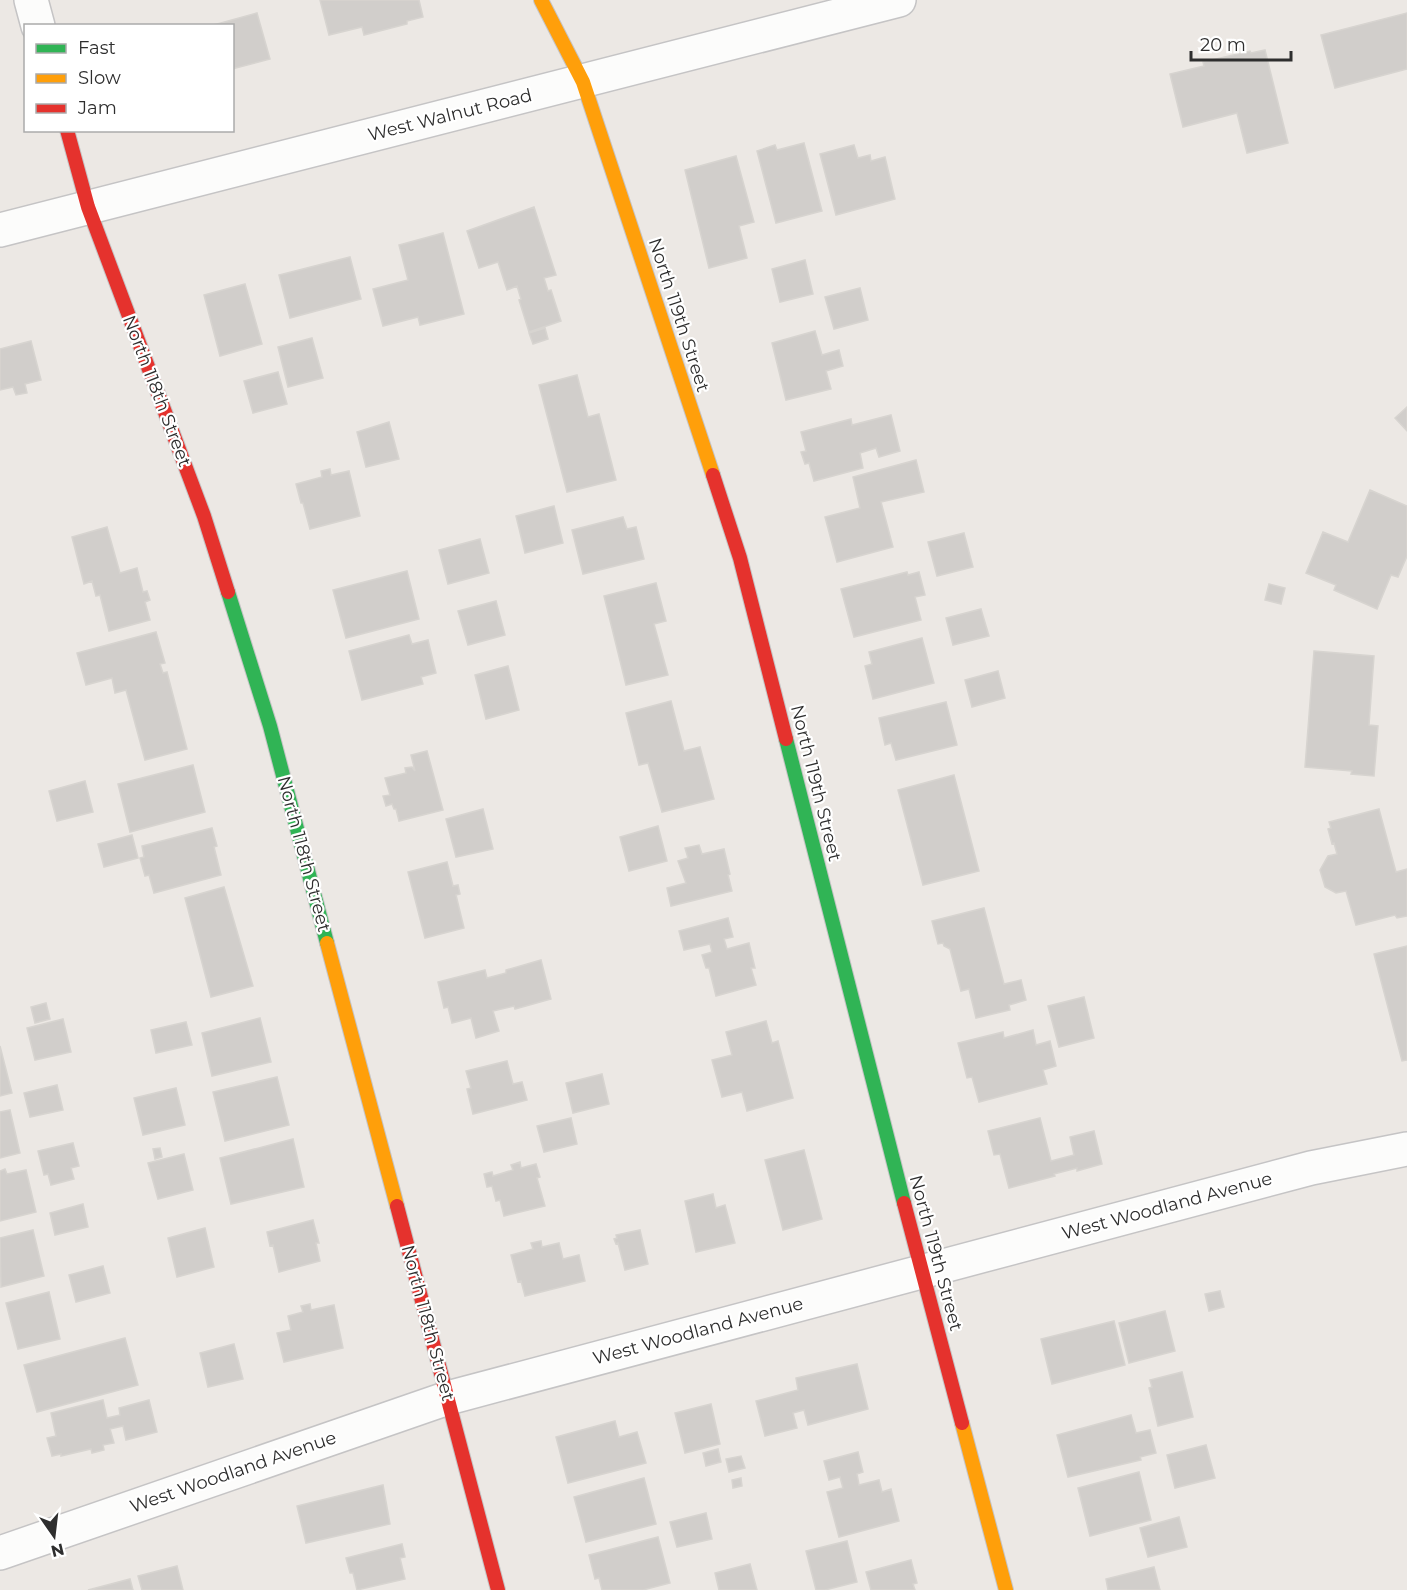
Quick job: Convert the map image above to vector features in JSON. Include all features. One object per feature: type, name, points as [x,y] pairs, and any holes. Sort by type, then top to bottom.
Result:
[{"type":"street","points":[[31,0],[37,24]]},
{"type":"street","name":"North 119th Street","points":[[541,0],[583,82],[740,558],[921,1271],[1006,1590]]},
{"type":"street","name":"West Walnut Road","points":[[0,230],[899,0]]},
{"type":"street","name":"North 118th Street","points":[[68,132],[88,207],[204,516],[270,726],[498,1590]]},
{"type":"street","name":"West Woodland Avenue","points":[[0,1553],[448,1398],[1311,1168],[1407,1149]]},
{"type":"building","points":[[320,0],[419,0],[423,17],[407,21],[407,24],[364,35],[362,27],[329,35]]},
{"type":"building","points":[[257,13],[270,59],[234,68],[234,24],[217,24]]},
{"type":"building","points":[[1407,13],[1407,69],[1335,88],[1321,35]]},
{"type":"building","points":[[1265,50],[1288,143],[1247,153],[1237,113],[1183,127],[1170,74],[1204,66],[1203,62],[1250,51],[1251,53]]},
{"type":"building","points":[[804,143],[822,211],[776,223],[757,151],[775,145],[777,150]]},
{"type":"building","points":[[854,145],[858,158],[870,155],[871,161],[885,157],[895,199],[836,215],[820,154]]},
{"type":"building","points":[[736,156],[754,222],[739,226],[747,258],[709,268],[685,170]]},
{"type":"building","points":[[534,207],[556,275],[544,278],[548,291],[551,290],[561,321],[529,332],[517,286],[507,290],[498,262],[479,268],[467,231]]},
{"type":"building","points":[[443,233],[464,314],[420,325],[418,317],[383,326],[373,289],[408,280],[399,245]]},
{"type":"building","points":[[350,257],[361,299],[290,318],[279,275]]},
{"type":"building","points":[[805,260],[813,294],[780,302],[772,269]]},
{"type":"building","points":[[245,284],[262,344],[220,356],[204,295]]},
{"type":"building","points":[[860,288],[868,320],[834,329],[825,297]]},
{"type":"building","points":[[545,328],[548,339],[533,344],[529,333]]},
{"type":"building","points":[[815,331],[822,355],[839,350],[843,366],[826,371],[831,389],[786,400],[772,343]]},
{"type":"building","points":[[312,338],[323,378],[288,387],[278,347]]},
{"type":"building","points":[[31,341],[41,380],[25,384],[27,393],[16,395],[13,387],[0,390],[0,349]]},
{"type":"building","points":[[278,372],[287,404],[253,413],[244,381]]},
{"type":"building","points":[[577,375],[588,417],[599,414],[616,480],[567,492],[539,385]]},
{"type":"building","points":[[1407,407],[1407,431],[1395,418]]},
{"type":"building","points":[[891,415],[900,451],[879,457],[876,448],[860,453],[863,468],[814,481],[809,463],[805,464],[801,452],[806,451],[801,432],[851,419],[852,425]]},
{"type":"building","points":[[389,422],[399,459],[366,467],[357,432]]},
{"type":"building","points":[[916,460],[924,492],[881,502],[893,547],[837,562],[825,517],[860,508],[853,477]]},
{"type":"building","points":[[330,469],[331,475],[349,471],[360,516],[310,529],[296,484],[322,477],[321,471]]},
{"type":"building","points":[[1370,490],[1407,506],[1407,556],[1398,577],[1391,575],[1377,609],[1334,590],[1336,585],[1306,573],[1323,532],[1348,542]]},
{"type":"building","points":[[554,506],[563,543],[525,553],[516,516]]},
{"type":"building","points":[[623,517],[627,529],[636,527],[644,559],[583,574],[572,530]]},
{"type":"building","points":[[107,527],[120,573],[137,568],[143,592],[147,591],[150,600],[145,602],[150,620],[109,631],[100,595],[96,596],[92,581],[84,584],[72,537]]},
{"type":"building","points":[[964,533],[973,567],[937,576],[928,542]]},
{"type":"building","points":[[480,539],[489,573],[448,584],[439,550]]},
{"type":"building","points":[[407,571],[419,619],[346,638],[333,590]]},
{"type":"building","points":[[907,572],[908,575],[919,572],[925,595],[915,597],[921,620],[854,637],[841,589]]},
{"type":"building","points":[[656,583],[666,621],[654,624],[668,675],[626,685],[604,596]]},
{"type":"building","points":[[1269,584],[1285,588],[1281,604],[1265,600]]},
{"type":"building","points":[[496,601],[505,635],[468,645],[458,611]]},
{"type":"building","points":[[981,609],[989,636],[953,645],[946,618]]},
{"type":"building","points":[[156,632],[165,663],[160,664],[163,673],[167,672],[187,749],[145,760],[126,690],[115,693],[112,678],[86,685],[77,653]]},
{"type":"building","points":[[409,635],[412,644],[428,640],[436,673],[421,677],[423,684],[362,700],[349,651]]},
{"type":"building","points":[[922,638],[934,683],[873,699],[865,666],[872,664],[869,652]]},
{"type":"building","points":[[1314,651],[1374,656],[1369,725],[1378,726],[1374,776],[1351,774],[1352,771],[1305,767]]},
{"type":"building","points":[[508,666],[519,710],[486,719],[475,675]]},
{"type":"building","points":[[998,671],[1005,698],[972,707],[965,680]]},
{"type":"building","points":[[671,701],[684,751],[700,747],[714,799],[662,812],[648,763],[639,765],[626,713]]},
{"type":"building","points":[[946,702],[957,745],[896,760],[891,743],[885,745],[879,718]]},
{"type":"building","points":[[427,751],[443,810],[399,821],[392,804],[386,806],[383,796],[390,795],[385,778],[406,773],[405,768],[412,767],[415,771],[411,755]]},
{"type":"building","points":[[193,765],[205,812],[130,832],[118,784]]},
{"type":"building","points":[[954,775],[979,871],[923,885],[898,790]]},
{"type":"building","points":[[85,781],[93,812],[57,821],[49,791]]},
{"type":"building","points":[[483,809],[493,849],[456,857],[446,819]]},
{"type":"building","points":[[1379,809],[1396,872],[1407,869],[1407,916],[1397,918],[1395,915],[1356,925],[1346,891],[1336,893],[1325,887],[1320,870],[1328,856],[1337,854],[1328,829],[1331,828],[1329,822]]},
{"type":"building","points":[[658,826],[667,861],[629,871],[620,837]]},
{"type":"building","points":[[212,828],[221,875],[154,893],[149,875],[145,876],[140,858],[144,857],[142,846]]},
{"type":"building","points":[[132,835],[138,858],[104,867],[98,844]]},
{"type":"building","points":[[699,845],[702,854],[724,849],[732,891],[671,906],[667,888],[686,883],[678,861],[688,858],[685,848]]},
{"type":"building","points":[[447,862],[453,886],[458,885],[460,894],[456,895],[464,928],[425,938],[408,872]]},
{"type":"building","points":[[224,887],[253,986],[211,997],[185,898]]},
{"type":"building","points":[[984,908],[1004,984],[1021,980],[1026,1000],[1009,1005],[1010,1010],[976,1018],[969,989],[961,991],[950,949],[943,943],[938,944],[932,921]]},
{"type":"building","points":[[728,918],[733,937],[724,939],[727,949],[749,943],[755,968],[751,968],[756,985],[716,996],[709,968],[706,968],[702,955],[712,952],[710,944],[684,950],[679,931]]},
{"type":"building","points":[[1407,946],[1407,1060],[1402,1061],[1374,954]]},
{"type":"building","points":[[541,960],[551,999],[515,1009],[514,1006],[493,1011],[499,1031],[476,1038],[471,1018],[452,1023],[448,1007],[444,1008],[438,982],[485,970],[487,978]]},
{"type":"building","points":[[1084,997],[1094,1038],[1059,1047],[1048,1006]]},
{"type":"building","points":[[46,1003],[50,1019],[35,1023],[31,1007]]},
{"type":"building","points":[[260,1018],[271,1062],[212,1076],[202,1033]]},
{"type":"building","points":[[63,1019],[71,1052],[35,1060],[27,1028]]},
{"type":"building","points":[[766,1021],[772,1043],[778,1041],[793,1098],[747,1111],[742,1092],[722,1097],[712,1060],[732,1055],[726,1032]]},
{"type":"building","points":[[186,1022],[192,1045],[156,1053],[151,1030]]},
{"type":"building","points":[[1033,1030],[1036,1045],[1050,1041],[1056,1066],[1043,1070],[1047,1084],[979,1102],[972,1077],[967,1078],[958,1043],[1003,1032],[1004,1038]]},
{"type":"building","points":[[0,1046],[12,1093],[0,1096]]},
{"type":"building","points":[[507,1061],[513,1084],[522,1082],[527,1100],[473,1114],[467,1089],[471,1088],[466,1071]]},
{"type":"building","points":[[602,1074],[609,1104],[573,1113],[566,1083]]},
{"type":"building","points":[[277,1077],[289,1125],[225,1141],[213,1092]]},
{"type":"building","points":[[57,1085],[63,1110],[30,1117],[24,1093]]},
{"type":"building","points":[[176,1088],[185,1125],[143,1135],[134,1098]]},
{"type":"building","points":[[10,1110],[20,1153],[0,1158],[0,1112]]},
{"type":"building","points":[[571,1118],[577,1144],[544,1152],[537,1126]]},
{"type":"building","points":[[1040,1118],[1051,1161],[1074,1155],[1070,1137],[1094,1131],[1102,1164],[1077,1171],[1077,1168],[1009,1188],[1000,1154],[994,1155],[988,1131]]},
{"type":"building","points":[[293,1139],[304,1187],[231,1204],[220,1158]]},
{"type":"building","points":[[73,1143],[79,1166],[71,1168],[74,1179],[51,1185],[48,1174],[44,1175],[38,1151]]},
{"type":"building","points":[[160,1148],[162,1157],[155,1159],[153,1149]]},
{"type":"building","points":[[804,1150],[822,1219],[783,1230],[765,1160]]},
{"type":"building","points":[[184,1154],[193,1190],[158,1199],[148,1163]]},
{"type":"building","points":[[520,1162],[521,1168],[536,1164],[540,1177],[537,1178],[545,1206],[504,1216],[500,1200],[496,1201],[492,1186],[487,1187],[484,1174],[492,1172],[493,1176],[513,1170],[511,1165]]},
{"type":"building","points":[[5,1169],[7,1174],[26,1170],[36,1212],[0,1221],[0,1171]]},
{"type":"building","points":[[713,1194],[716,1208],[725,1205],[735,1243],[696,1252],[685,1201]]},
{"type":"building","points":[[83,1204],[88,1227],[55,1235],[50,1213]]},
{"type":"building","points":[[313,1220],[319,1243],[316,1243],[320,1261],[279,1272],[273,1245],[270,1246],[267,1232]]},
{"type":"building","points":[[205,1228],[214,1267],[177,1277],[168,1238]]},
{"type":"building","points":[[33,1230],[44,1276],[1,1287],[0,1238]]},
{"type":"building","points":[[640,1230],[648,1264],[625,1270],[618,1243],[616,1244],[614,1239],[617,1238],[616,1235]]},
{"type":"building","points":[[541,1241],[542,1247],[559,1243],[563,1259],[579,1255],[585,1281],[525,1296],[521,1281],[518,1282],[511,1255],[533,1249],[531,1243]]},
{"type":"building","points":[[103,1266],[110,1293],[76,1302],[69,1275]]},
{"type":"building","points":[[1220,1291],[1224,1307],[1209,1311],[1205,1294]]},
{"type":"building","points":[[49,1292],[60,1339],[18,1349],[6,1303]]},
{"type":"building","points":[[310,1304],[311,1310],[334,1305],[343,1348],[284,1362],[277,1333],[291,1330],[288,1316],[303,1312],[301,1306]]},
{"type":"building","points":[[1165,1311],[1175,1351],[1129,1363],[1119,1323]]},
{"type":"building","points":[[1114,1321],[1125,1365],[1052,1384],[1041,1339]]},
{"type":"building","points":[[125,1338],[138,1385],[37,1412],[24,1365]]},
{"type":"building","points":[[234,1344],[243,1379],[208,1387],[200,1353]]},
{"type":"building","points":[[857,1364],[868,1409],[808,1425],[804,1410],[793,1413],[797,1428],[765,1436],[756,1401],[798,1390],[796,1378]]},
{"type":"building","points":[[1182,1372],[1193,1417],[1158,1426],[1149,1388],[1152,1387],[1150,1380]]},
{"type":"building","points":[[103,1400],[107,1418],[120,1415],[119,1408],[149,1400],[157,1432],[126,1440],[123,1426],[110,1429],[114,1443],[103,1445],[104,1450],[92,1453],[91,1449],[52,1456],[47,1438],[56,1436],[51,1413]]},
{"type":"building","points":[[711,1404],[720,1444],[685,1453],[675,1413]]},
{"type":"building","points":[[1131,1415],[1136,1433],[1150,1430],[1156,1453],[1140,1457],[1141,1460],[1068,1477],[1057,1435]]},
{"type":"building","points":[[615,1421],[619,1437],[637,1432],[646,1463],[568,1483],[556,1437]]},
{"type":"building","points":[[1206,1445],[1215,1478],[1175,1488],[1167,1455]]},
{"type":"building","points":[[718,1449],[721,1462],[706,1466],[703,1453]]},
{"type":"building","points":[[858,1452],[863,1472],[857,1474],[859,1485],[879,1480],[882,1492],[891,1489],[899,1521],[839,1537],[827,1492],[843,1488],[840,1477],[829,1480],[824,1461]]},
{"type":"building","points":[[741,1456],[745,1468],[729,1472],[726,1459]]},
{"type":"building","points":[[1139,1472],[1151,1520],[1090,1536],[1078,1488]]},
{"type":"building","points":[[644,1478],[656,1524],[586,1542],[574,1497]]},
{"type":"building","points":[[741,1478],[742,1486],[733,1488],[732,1480]]},
{"type":"building","points":[[383,1485],[390,1524],[306,1543],[297,1506]]},
{"type":"building","points":[[706,1513],[712,1539],[677,1547],[670,1522]]},
{"type":"building","points":[[1179,1517],[1187,1547],[1148,1557],[1140,1528]]},
{"type":"building","points":[[658,1537],[670,1583],[643,1590],[602,1590],[599,1578],[595,1579],[589,1555]]},
{"type":"building","points":[[847,1541],[857,1582],[816,1590],[806,1551]]},
{"type":"building","points":[[402,1544],[405,1557],[400,1558],[405,1579],[357,1590],[346,1558]]},
{"type":"building","points":[[911,1560],[917,1583],[913,1584],[915,1590],[871,1590],[866,1572]]},
{"type":"building","points":[[750,1564],[757,1590],[719,1590],[715,1573]]},
{"type":"building","points":[[177,1566],[183,1590],[142,1590],[138,1576]]},
{"type":"building","points":[[1154,1567],[1160,1590],[1108,1590],[1106,1579]]},
{"type":"building","points":[[130,1579],[133,1590],[88,1590]]},
{"type":"traffic: fast","points":[[228,592],[270,726],[327,943]]},
{"type":"traffic: fast","points":[[786,739],[904,1203]]},
{"type":"traffic: slow","points":[[541,0],[583,82],[713,475]]},
{"type":"traffic: slow","points":[[327,943],[397,1206]]},
{"type":"traffic: slow","points":[[962,1423],[1006,1590]]},
{"type":"traffic: jam","points":[[68,132],[88,207],[204,516],[228,592]]},
{"type":"traffic: jam","points":[[713,475],[740,558],[786,739]]},
{"type":"traffic: jam","points":[[904,1203],[962,1423]]},
{"type":"traffic: jam","points":[[397,1206],[498,1590]]}]
